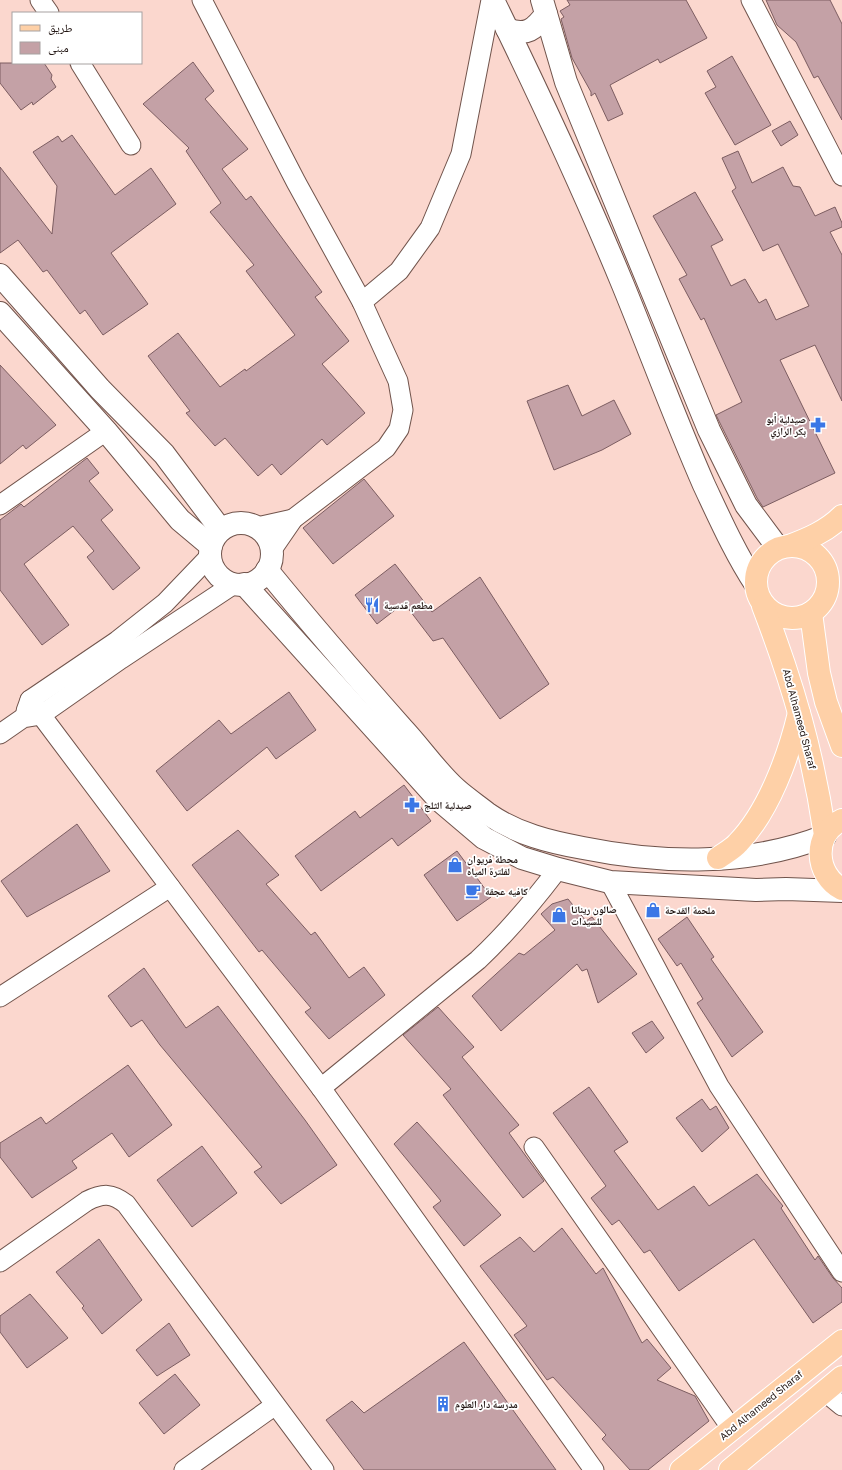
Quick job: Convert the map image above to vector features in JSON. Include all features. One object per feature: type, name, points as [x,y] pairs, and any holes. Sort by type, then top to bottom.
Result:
[{"type":"main road","points":[[842,516],[823,531],[807,540],[783,547],[768,554],[761,563],[757,573],[756,585],[763,606],[781,617],[792,619],[802,617],[817,607],[842,570]]},
{"type":"main road","points":[[783,547],[800,546],[819,558],[825,568],[828,579],[827,590],[817,607],[820,673],[826,702],[842,746]]},
{"type":"main road","name":"Abd Alhameed Sharaf","points":[[763,606],[783,657],[800,710],[817,786],[825,835],[821,846],[822,868],[828,878],[842,890]]},
{"type":"main road","points":[[718,858],[738,844],[756,819],[770,794],[793,739],[800,710]]},
{"type":"main road","points":[[825,835],[832,827],[842,820]]},
{"type":"main road","name":"Abd Alhameed Sharaf","points":[[681,1470],[842,1341]]},
{"type":"main road","points":[[730,1470],[842,1377]]},
{"type":"street","points":[[40,0],[48,12]]},
{"type":"street","points":[[0,275],[100,389],[164,454],[214,544],[217,574],[225,580],[239,584],[253,582],[261,577],[269,560],[293,519],[386,448],[399,429],[403,410],[398,381],[362,302],[296,182],[202,0]]},
{"type":"street","points":[[362,302],[399,271],[430,228],[461,154],[492,0]]},
{"type":"street","points":[[492,0],[562,145],[622,284],[693,460],[741,563],[756,585]]},
{"type":"street","points":[[751,0],[842,176]]},
{"type":"street","points":[[507,29],[516,33],[525,32],[532,29],[544,7]]},
{"type":"street","points":[[544,7],[566,82],[709,430],[746,505],[783,547]]},
{"type":"street","points":[[81,64],[131,144]]},
{"type":"street","points":[[0,313],[106,431],[180,520],[214,544]]},
{"type":"street","points":[[0,505],[106,431]]},
{"type":"street","points":[[293,519],[257,527],[238,523],[229,525],[159,608],[117,641],[30,700],[32,717],[170,888],[321,1088],[594,1470]]},
{"type":"street","points":[[257,527],[269,542],[269,560],[329,646],[455,788],[490,815],[533,837],[621,856],[663,860],[718,858],[765,853],[804,844],[825,835]]},
{"type":"street","points":[[0,734],[32,717],[239,584]]},
{"type":"street","points":[[239,584],[391,749],[455,814],[484,838],[522,858],[610,882],[756,890],[842,890]]},
{"type":"street","points":[[321,1088],[478,960],[502,937],[526,910],[558,869]]},
{"type":"street","points":[[610,882],[719,1086],[842,1272]]},
{"type":"street","points":[[0,997],[170,888]]},
{"type":"street","points":[[534,1148],[732,1429]]},
{"type":"street","points":[[0,1262],[87,1201],[96,1196],[107,1194],[117,1197],[126,1204],[274,1406],[324,1470]]},
{"type":"street","points":[[825,1392],[842,1406]]},
{"type":"street","points":[[184,1470],[274,1406]]},
{"type":"building","points":[[567,0],[686,0],[707,38],[660,63],[658,59],[610,85],[623,114],[608,121],[595,93],[591,96],[591,92],[572,58],[561,19],[564,17],[560,11],[570,5]]},
{"type":"building","points":[[766,0],[830,0],[842,24],[842,120],[818,76],[814,78],[796,42],[777,25]]},
{"type":"building","points":[[732,56],[771,125],[735,145],[705,93],[716,87],[707,71]]},
{"type":"building","points":[[193,62],[214,91],[205,99],[248,149],[222,169],[246,200],[251,196],[322,292],[315,297],[349,341],[322,364],[365,413],[327,445],[322,439],[281,475],[272,464],[258,476],[225,438],[215,446],[186,413],[190,411],[148,356],[178,333],[220,387],[245,369],[246,371],[295,335],[246,271],[254,265],[210,212],[221,203],[186,151],[189,148],[143,104]]},
{"type":"building","points":[[0,63],[45,64],[52,75],[51,79],[56,87],[33,105],[32,102],[21,110],[0,83]]},
{"type":"building","points":[[790,121],[798,135],[781,146],[772,131]]},
{"type":"building","points":[[72,135],[115,195],[151,168],[176,204],[111,253],[148,304],[103,335],[85,310],[80,314],[47,270],[43,272],[18,240],[0,253],[0,167],[52,234],[57,186],[33,152],[58,136],[62,142]]},
{"type":"building","points":[[738,151],[752,183],[783,167],[793,186],[800,187],[815,216],[835,207],[842,223],[842,227],[830,232],[842,255],[842,401],[815,345],[780,360],[835,473],[763,507],[757,498],[716,415],[742,402],[704,318],[701,320],[679,279],[687,275],[653,216],[695,192],[723,240],[711,246],[731,286],[745,279],[759,303],[766,299],[776,320],[809,306],[778,244],[763,251],[732,191],[736,188],[722,158]]},
{"type":"building","points":[[0,365],[56,425],[26,449],[23,445],[0,464]]},
{"type":"building","points":[[568,385],[582,416],[614,400],[631,434],[602,450],[554,470],[527,401]]},
{"type":"building","points":[[87,458],[99,473],[89,481],[113,510],[101,520],[140,568],[113,590],[87,557],[94,551],[73,526],[24,564],[69,625],[42,645],[0,590],[0,520],[21,504],[24,507]]},
{"type":"building","points":[[364,479],[394,516],[333,564],[303,528]]},
{"type":"building","points":[[395,564],[432,612],[480,577],[549,684],[500,719],[443,638],[433,641],[404,603],[377,624],[355,595]]},
{"type":"building","points":[[289,692],[316,730],[276,759],[267,747],[187,811],[156,771],[219,720],[231,734]]},
{"type":"building","points":[[404,785],[431,821],[398,846],[392,838],[321,891],[295,856],[355,811],[360,818]]},
{"type":"building","points":[[77,824],[110,871],[27,917],[1,881]]},
{"type":"building","points":[[238,830],[279,875],[266,884],[311,935],[315,932],[349,978],[364,967],[385,995],[329,1039],[305,1012],[311,1008],[262,950],[259,952],[192,865]]},
{"type":"building","points":[[457,851],[491,897],[457,921],[424,875]]},
{"type":"building","points":[[568,899],[586,921],[592,917],[637,974],[598,1003],[587,969],[582,971],[577,964],[501,1031],[472,996],[519,953],[524,955],[555,930],[541,914],[552,904]]},
{"type":"building","points":[[687,917],[714,957],[711,959],[763,1032],[732,1057],[697,1003],[703,999],[681,963],[677,966],[658,939]]},
{"type":"building","points":[[144,968],[186,1028],[218,1006],[305,1120],[337,1165],[281,1204],[254,1172],[262,1167],[160,1045],[142,1020],[131,1027],[108,996]]},
{"type":"building","points":[[438,1007],[474,1047],[462,1057],[519,1125],[509,1133],[544,1181],[523,1198],[443,1095],[451,1089],[403,1035]]},
{"type":"building","points":[[652,1021],[664,1038],[646,1053],[632,1033]]},
{"type":"building","points":[[128,1065],[172,1125],[129,1157],[112,1133],[72,1161],[77,1168],[32,1198],[0,1157],[0,1143],[41,1117],[46,1124]]},
{"type":"building","points":[[589,1087],[628,1142],[614,1151],[658,1210],[694,1186],[709,1206],[757,1174],[783,1206],[781,1208],[815,1260],[818,1256],[842,1288],[842,1302],[813,1323],[754,1239],[679,1291],[650,1250],[644,1253],[619,1220],[612,1225],[591,1198],[606,1186],[553,1113]]},
{"type":"building","points":[[702,1099],[710,1110],[716,1106],[729,1128],[702,1152],[676,1118]]},
{"type":"building","points":[[417,1122],[501,1215],[464,1246],[433,1207],[441,1201],[394,1144]]},
{"type":"building","points":[[202,1146],[237,1193],[192,1227],[157,1180]]},
{"type":"building","points":[[562,1228],[596,1274],[603,1268],[642,1343],[647,1339],[671,1368],[657,1380],[695,1396],[709,1421],[648,1470],[630,1470],[602,1439],[606,1435],[553,1377],[547,1380],[514,1335],[527,1326],[480,1266],[520,1237],[534,1252]]},
{"type":"building","points":[[99,1239],[142,1300],[102,1334],[82,1308],[84,1306],[56,1272]]},
{"type":"building","points":[[30,1294],[68,1338],[27,1368],[0,1332],[0,1316]]},
{"type":"building","points":[[169,1323],[190,1355],[157,1376],[136,1350]]},
{"type":"building","name":"مدرسة دار العلوم","points":[[464,1342],[556,1470],[364,1470],[326,1420],[352,1401],[364,1413]]},
{"type":"building","points":[[175,1374],[200,1405],[164,1434],[139,1403]]},
{"type":"place","name":"صيدلية أبو بكر الرازي","points":[[818,425]]},
{"type":"place","name":"مطعم قدسية","points":[[372,605]]},
{"type":"place","name":"صيدلية الثلج","points":[[412,805]]},
{"type":"place","name":"محطة فريوان لفلترة المياه","points":[[455,865]]},
{"type":"place","name":"كافيه عجقة","points":[[473,891]]},
{"type":"place","name":"ملحمة القدحة","points":[[653,910]]},
{"type":"place","name":"صالون ريناتا للسيدات","points":[[559,915]]},
{"type":"place","name":"مدرسة دار العلوم","points":[[443,1404]]}]
